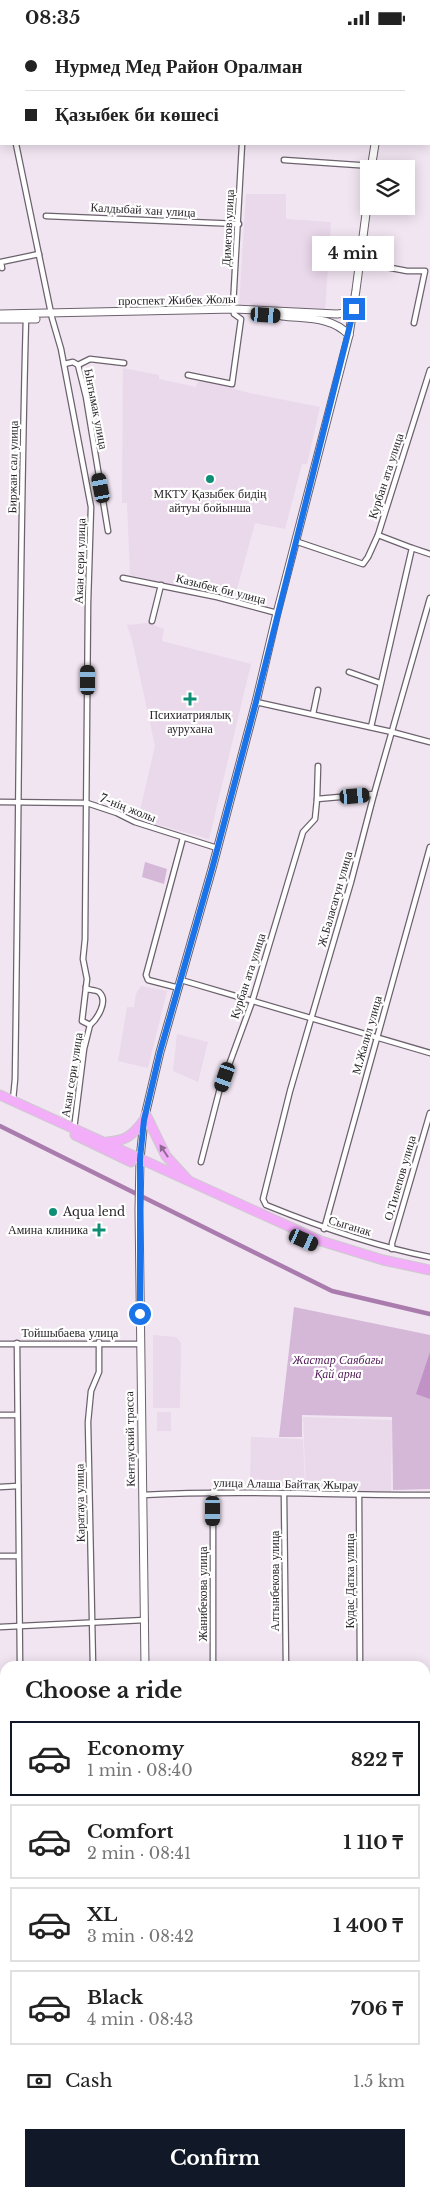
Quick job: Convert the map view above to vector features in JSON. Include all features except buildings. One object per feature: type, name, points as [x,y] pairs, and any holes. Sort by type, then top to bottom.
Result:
[{"type":"highway","points":[[0,1095],[107,1142],[140,1162],[189,1181],[321,1241],[383,1260],[430,1270]]},
{"type":"highway","points":[[0,1101],[140,1162],[318,1247],[382,1266],[430,1276]]},
{"type":"highway","points":[[107,1142],[126,1140],[136,1132],[145,1118],[166,1156],[189,1181]]},
{"type":"main road","points":[[373,160],[375,145]]},
{"type":"main road","name":"Кентауский трасса","points":[[145,1661],[139,1210],[140,1162],[145,1118],[160,1052],[256,702],[295,541],[349,335],[366,215]]},
{"type":"main road","name":"проспект Жибек Жолы","points":[[0,319],[234,311],[337,314],[354,309]]},
{"type":"main road","name":"проспект Жибек Жолы","points":[[234,311],[329,321],[339,325],[349,335]]},
{"type":"main road","name":"проспект Жибек Жолы","points":[[0,315],[26,317]]},
{"type":"street","name":"Акан сери улица","points":[[16,145],[64,364],[91,507],[88,603],[85,939],[83,959],[87,979],[82,1021],[90,1025]]},
{"type":"street","name":"Диметов улица","points":[[188,375],[232,384],[241,319],[234,311],[242,145]]},
{"type":"street","points":[[284,161],[360,166]]},
{"type":"street","name":"Калдыбай хан улица","points":[[46,216],[238,224]]},
{"type":"street","points":[[2,268],[1,262],[39,254]]},
{"type":"street","points":[[360,262],[407,271],[427,272],[414,323]]},
{"type":"street","name":"Биржан сал улица","points":[[13,1101],[16,1049],[20,566],[26,317]]},
{"type":"street","points":[[78,365],[90,359],[124,363]]},
{"type":"street","name":"Ынтымак улица","points":[[64,364],[73,362],[78,365],[86,397],[108,531]]},
{"type":"street","name":"Курбан ата улица","points":[[430,370],[378,535],[430,554]]},
{"type":"street","points":[[295,541],[363,564],[378,535]]},
{"type":"street","points":[[371,727],[412,548]]},
{"type":"street","name":"Казыбек би улица","points":[[123,578],[161,585],[277,613]]},
{"type":"street","name":"Казыбек би улица","points":[[152,621],[161,585]]},
{"type":"street","name":"Ж.Баласагун улица","points":[[266,1205],[263,1201],[263,1196],[270,1165],[430,598]]},
{"type":"street","points":[[348,672],[380,683]]},
{"type":"street","points":[[313,715],[318,690]]},
{"type":"street","points":[[256,702],[430,742]]},
{"type":"street","name":"Курбан ата улица","points":[[200,1162],[219,1092],[252,1001],[303,832],[315,819],[318,766]]},
{"type":"street","points":[[317,799],[374,794]]},
{"type":"street","name":"7-нің жолы","points":[[0,802],[87,803],[217,848]]},
{"type":"street","points":[[182,837],[146,975],[148,980],[180,984],[252,1001],[430,1053]]},
{"type":"street","name":"М.Жалил улица","points":[[324,1229],[430,847]]},
{"type":"street","name":"Акан сери улица","points":[[74,1129],[84,1049],[90,1025],[98,1018],[102,1004],[101,995],[98,991],[87,989],[86,987]]},
{"type":"street","name":"О.Тилепов улица","points":[[392,1249],[430,1113]]},
{"type":"street","name":"Сыганак","points":[[266,1205],[324,1229],[392,1249],[430,1257]]},
{"type":"street","name":"Каратауа улица","points":[[92,1661],[88,1421],[90,1391],[99,1372],[99,1342]]},
{"type":"street","points":[[17,1343],[16,1415],[20,1661]]},
{"type":"street","name":"Тойшыбаева улица","points":[[0,1344],[140,1343]]},
{"type":"street","points":[[0,1415],[16,1415]]},
{"type":"street","points":[[0,1487],[18,1486]]},
{"type":"street","name":"улица Алаша Байтақ Жырау","points":[[142,1495],[214,1492],[284,1495],[430,1495]]},
{"type":"street","name":"Жанибекова улица","points":[[213,1661],[214,1492]]},
{"type":"street","name":"Алтынбекова улица","points":[[284,1495],[286,1661]]},
{"type":"street","name":"Кудас Датка улица","points":[[360,1495],[360,1661]]},
{"type":"street","points":[[0,1556],[18,1556]]},
{"type":"street","points":[[0,1627],[145,1620]]},
{"type":"shaded area","points":[[246,194],[286,194],[286,219],[331,222],[325,311],[239,306]]},
{"type":"shaded area","name":"МКТУ Қазыбек бидің айтуы бойынша","points":[[123,368],[159,375],[159,379],[196,387],[199,379],[249,393],[320,407],[307,464],[302,464],[285,529],[255,523],[234,600],[130,575],[127,503],[122,503]]},
{"type":"shaded area","points":[[148,623],[164,629],[162,641],[251,664],[209,839],[138,819],[155,746],[127,625]]},
{"type":"shaded area","points":[[141,986],[167,991],[148,1068],[118,1061],[127,1007],[134,1007],[136,994]]},
{"type":"shaded area","points":[[177,1034],[208,1042],[198,1082],[173,1071]]},
{"type":"shaded area","points":[[153,1335],[176,1337],[181,1343],[180,1408],[153,1408]]},
{"type":"shaded area","points":[[430,1352],[430,1399],[416,1394]]},
{"type":"shaded area","points":[[157,1412],[171,1412],[171,1431],[157,1431]]},
{"type":"shaded area","points":[[303,1417],[392,1420],[391,1491],[306,1490]]},
{"type":"shaded area","points":[[251,1437],[303,1439],[305,1489],[250,1490]]},
{"type":"green space","points":[[145,862],[167,869],[164,884],[142,877]]},
{"type":"green space","name":"Жастар Саябағы Қай арна","points":[[294,1307],[430,1335],[430,1489],[393,1490],[392,1417],[302,1415],[302,1437],[279,1437]]},
{"type":"waterway","points":[[0,1126],[332,1291],[430,1314]]},
{"type":"place","name":"МКТУ Қазыбек бидің айтуы бойынша","points":[[210,479]]},
{"type":"place","name":"Психиатриялық аурухана","points":[[190,699]]},
{"type":"place","name":"Aqua lend","points":[[53,1212]]},
{"type":"place","name":"Амина клиника","points":[[99,1230]]},
{"type":"route","points":[[140,1314],[140,1159],[144,1120],[160,1052],[212,869],[256,702],[354,309]]}]
